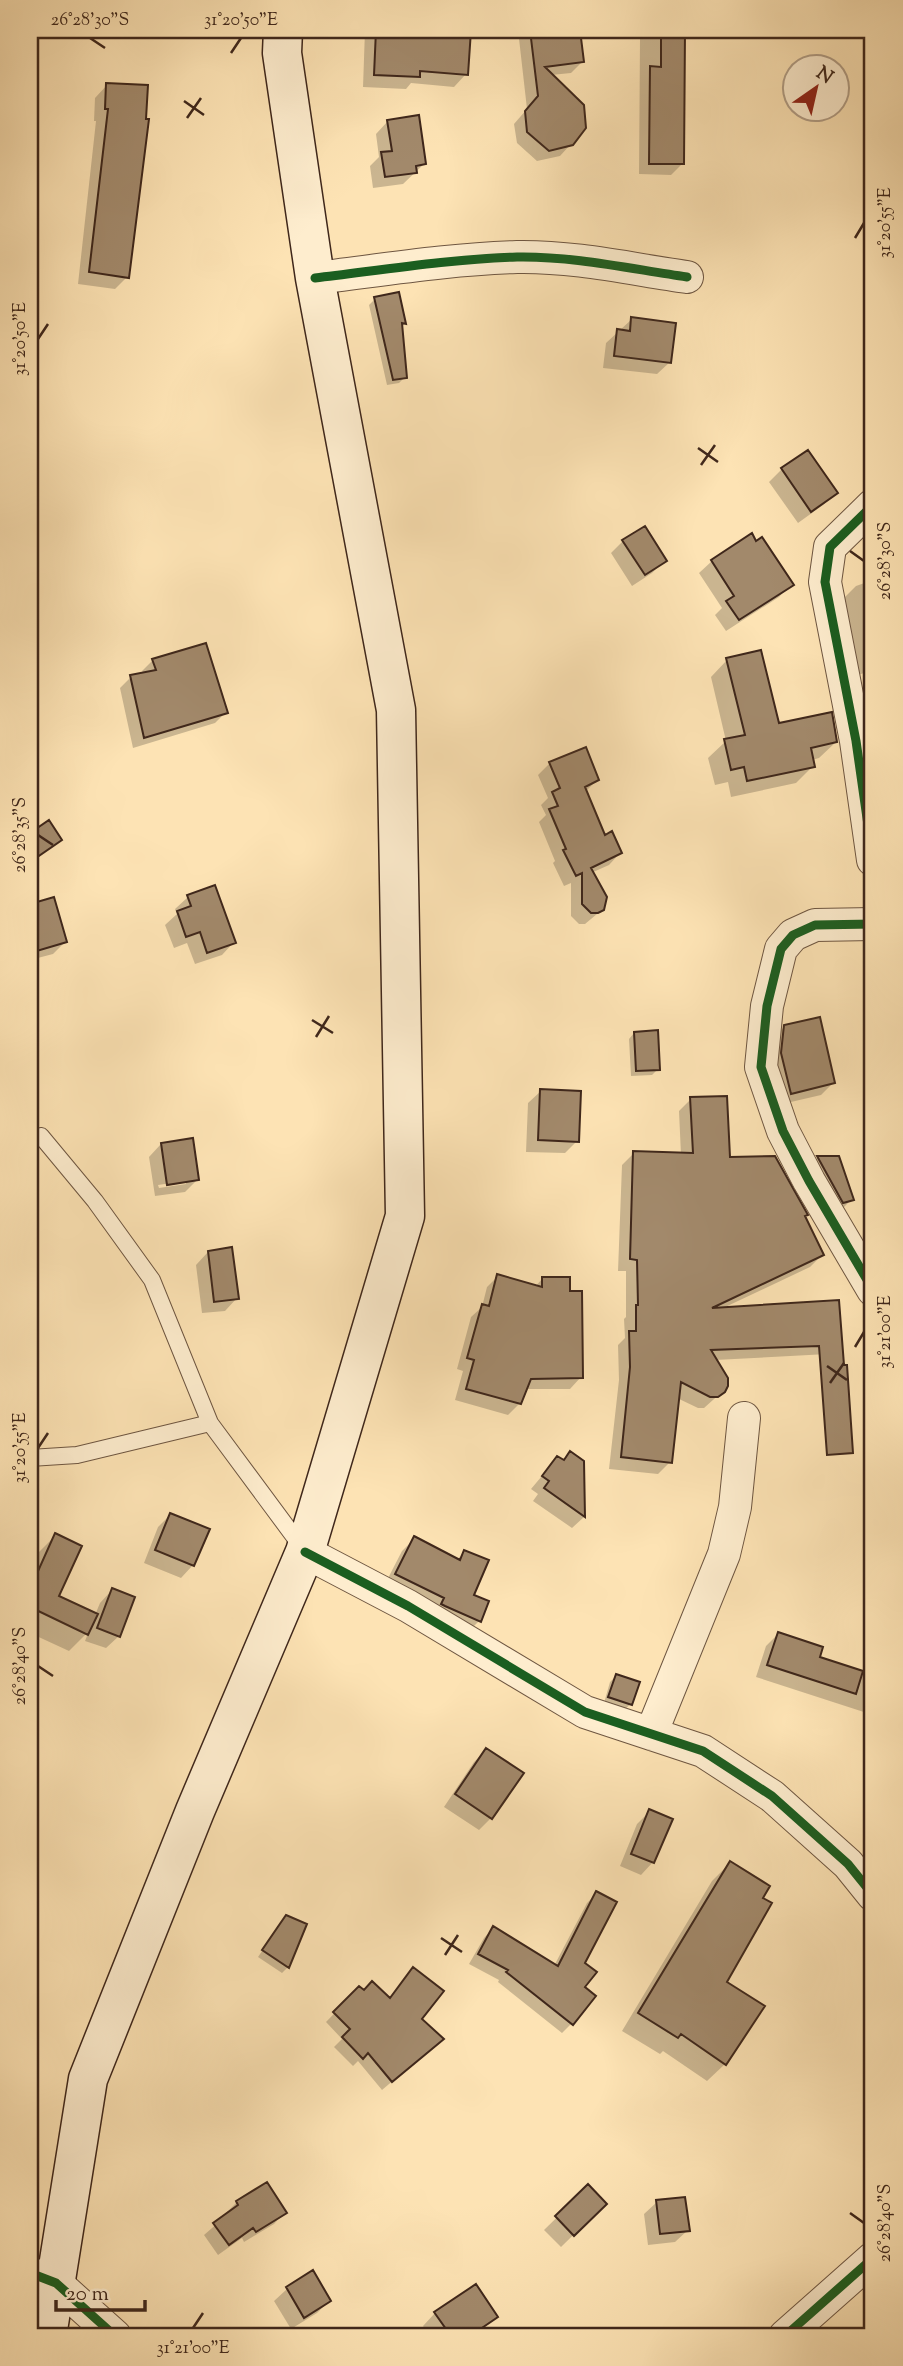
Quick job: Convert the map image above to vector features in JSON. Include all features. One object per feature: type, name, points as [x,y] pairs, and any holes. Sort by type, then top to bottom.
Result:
[{"type":"main road","points":[[47,2336],[43,2278],[88,2078],[195,1811],[305,1552],[405,1216],[397,710],[315,278],[282,53],[284,30]]},
{"type":"street","points":[[315,278],[518,257],[586,262],[687,277]]},
{"type":"street","points":[[873,505],[830,547],[825,582],[856,741],[873,860]]},
{"type":"street","points":[[873,924],[816,925],[793,935],[781,949],[767,1006],[761,1068],[783,1131],[808,1181],[873,1290]]},
{"type":"street","points":[[651,1734],[724,1554],[735,1507],[744,1418]]},
{"type":"street","points":[[305,1552],[408,1606],[585,1712],[703,1751],[772,1796],[848,1864],[873,1895]]},
{"type":"street","points":[[785,2336],[873,2258]]},
{"type":"street","points":[[43,2278],[115,2336]]},
{"type":"lane","points":[[41,1136],[95,1201],[152,1280],[210,1423],[305,1552]]},
{"type":"lane","points":[[30,1458],[77,1455],[210,1423]]},
{"type":"building","points":[[376,30],[471,30],[468,75],[420,71],[420,77],[374,75]]},
{"type":"building","points":[[530,30],[580,30],[584,62],[545,67],[584,105],[586,128],[573,145],[549,151],[527,132],[525,111],[538,96]]},
{"type":"building","points":[[661,30],[685,30],[684,164],[649,164],[650,66],[661,67]]},
{"type":"building","points":[[106,83],[148,85],[146,119],[149,119],[129,278],[89,272],[108,109],[105,109]]},
{"type":"building","points":[[419,115],[426,164],[416,166],[417,173],[385,177],[381,152],[392,151],[387,120]]},
{"type":"building","points":[[399,292],[406,324],[402,323],[407,378],[393,380],[374,297]]},
{"type":"building","points":[[631,317],[676,323],[671,363],[614,356],[617,329],[630,331]]},
{"type":"building","points":[[808,450],[838,493],[811,512],[781,468]]},
{"type":"building","points":[[645,526],[667,561],[645,575],[622,540]]},
{"type":"building","points":[[752,533],[756,541],[762,537],[794,585],[739,620],[726,601],[734,596],[711,560]]},
{"type":"building","points":[[206,643],[228,713],[144,738],[130,675],[156,670],[152,659]]},
{"type":"building","points":[[761,650],[779,723],[832,712],[837,742],[811,748],[815,767],[747,781],[744,767],[731,770],[724,739],[745,735],[726,658]]},
{"type":"building","points":[[586,747],[599,780],[585,787],[605,835],[612,831],[622,853],[591,868],[607,897],[604,910],[598,913],[591,913],[582,904],[582,873],[576,876],[563,850],[566,849],[549,809],[558,806],[552,792],[560,788],[549,762]]},
{"type":"building","points":[[49,820],[62,840],[30,862],[30,833]]},
{"type":"building","points":[[215,885],[236,943],[207,953],[200,932],[186,937],[177,911],[191,906],[187,895]]},
{"type":"building","points":[[54,897],[67,942],[30,953],[30,904]]},
{"type":"building","points":[[820,1017],[835,1083],[791,1094],[781,1053],[784,1025]]},
{"type":"building","points":[[658,1030],[660,1070],[636,1071],[634,1032]]},
{"type":"building","points":[[540,1089],[581,1091],[579,1142],[538,1140]]},
{"type":"building","points":[[727,1096],[730,1157],[775,1156],[808,1215],[805,1216],[824,1255],[712,1308],[839,1300],[853,1453],[827,1455],[819,1346],[711,1350],[728,1378],[728,1386],[718,1397],[710,1397],[681,1382],[672,1463],[621,1457],[630,1367],[629,1331],[636,1331],[638,1305],[637,1260],[630,1259],[633,1151],[693,1153],[690,1097]]},
{"type":"building","points":[[193,1138],[199,1180],[167,1185],[161,1143]]},
{"type":"building","points":[[817,1156],[839,1156],[854,1200],[843,1203]]},
{"type":"building","points":[[232,1247],[239,1299],[214,1302],[208,1251]]},
{"type":"building","points":[[497,1274],[542,1287],[542,1277],[570,1277],[570,1291],[582,1291],[583,1378],[531,1379],[521,1404],[466,1389],[474,1360],[467,1358],[482,1304],[489,1306]]},
{"type":"building","points":[[570,1451],[584,1461],[585,1517],[544,1488],[549,1481],[542,1476],[557,1456],[564,1460]]},
{"type":"building","points":[[170,1513],[210,1529],[194,1566],[155,1550]]},
{"type":"building","points":[[55,1533],[82,1546],[59,1596],[98,1614],[88,1635],[30,1607],[30,1589]]},
{"type":"building","points":[[414,1536],[460,1560],[464,1550],[489,1560],[474,1595],[489,1601],[481,1622],[441,1604],[444,1598],[395,1574]]},
{"type":"building","points":[[112,1588],[135,1597],[120,1637],[97,1628]]},
{"type":"building","points":[[778,1632],[823,1647],[820,1657],[863,1671],[856,1694],[767,1665]]},
{"type":"building","points":[[616,1674],[640,1682],[632,1705],[608,1697]]},
{"type":"building","points":[[486,1748],[524,1773],[492,1819],[455,1794]]},
{"type":"building","points":[[649,1809],[673,1819],[654,1863],[631,1854]]},
{"type":"building","points":[[730,1861],[770,1886],[763,1898],[772,1903],[727,1982],[765,2006],[726,2065],[681,2034],[678,2038],[638,2013]]},
{"type":"building","points":[[596,1891],[617,1902],[585,1963],[597,1972],[585,1987],[596,1996],[573,2025],[506,1972],[508,1970],[478,1954],[493,1926],[558,1966]]},
{"type":"building","points":[[286,1915],[307,1924],[289,1968],[262,1950]]},
{"type":"building","points":[[413,1967],[444,1991],[422,2019],[444,2039],[392,2082],[368,2053],[363,2059],[342,2037],[350,2029],[333,2012],[359,1986],[364,1990],[372,1981],[390,1998]]},
{"type":"building","points":[[267,2182],[287,2213],[256,2232],[253,2228],[229,2245],[213,2223],[238,2205],[236,2201]]},
{"type":"building","points":[[588,2184],[607,2204],[574,2236],[555,2216]]},
{"type":"building","points":[[685,2197],[690,2231],[660,2234],[656,2200]]},
{"type":"building","points":[[313,2270],[331,2301],[304,2318],[286,2287]]},
{"type":"building","points":[[476,2284],[498,2317],[470,2336],[451,2336],[434,2312]]},
{"type":"cycle path","points":[[315,278],[441,262],[517,257],[581,261],[687,277]]},
{"type":"cycle path","points":[[873,505],[830,547],[825,582],[856,741],[873,860]]},
{"type":"cycle path","points":[[873,924],[815,925],[793,935],[781,949],[767,1006],[761,1067],[783,1131],[873,1290]]},
{"type":"cycle path","points":[[305,1552],[408,1606],[585,1712],[703,1751],[772,1796],[848,1864],[873,1895]]},
{"type":"cycle path","points":[[785,2336],[873,2258]]},
{"type":"cycle path","points":[[30,2273],[56,2283],[115,2336]]}]
